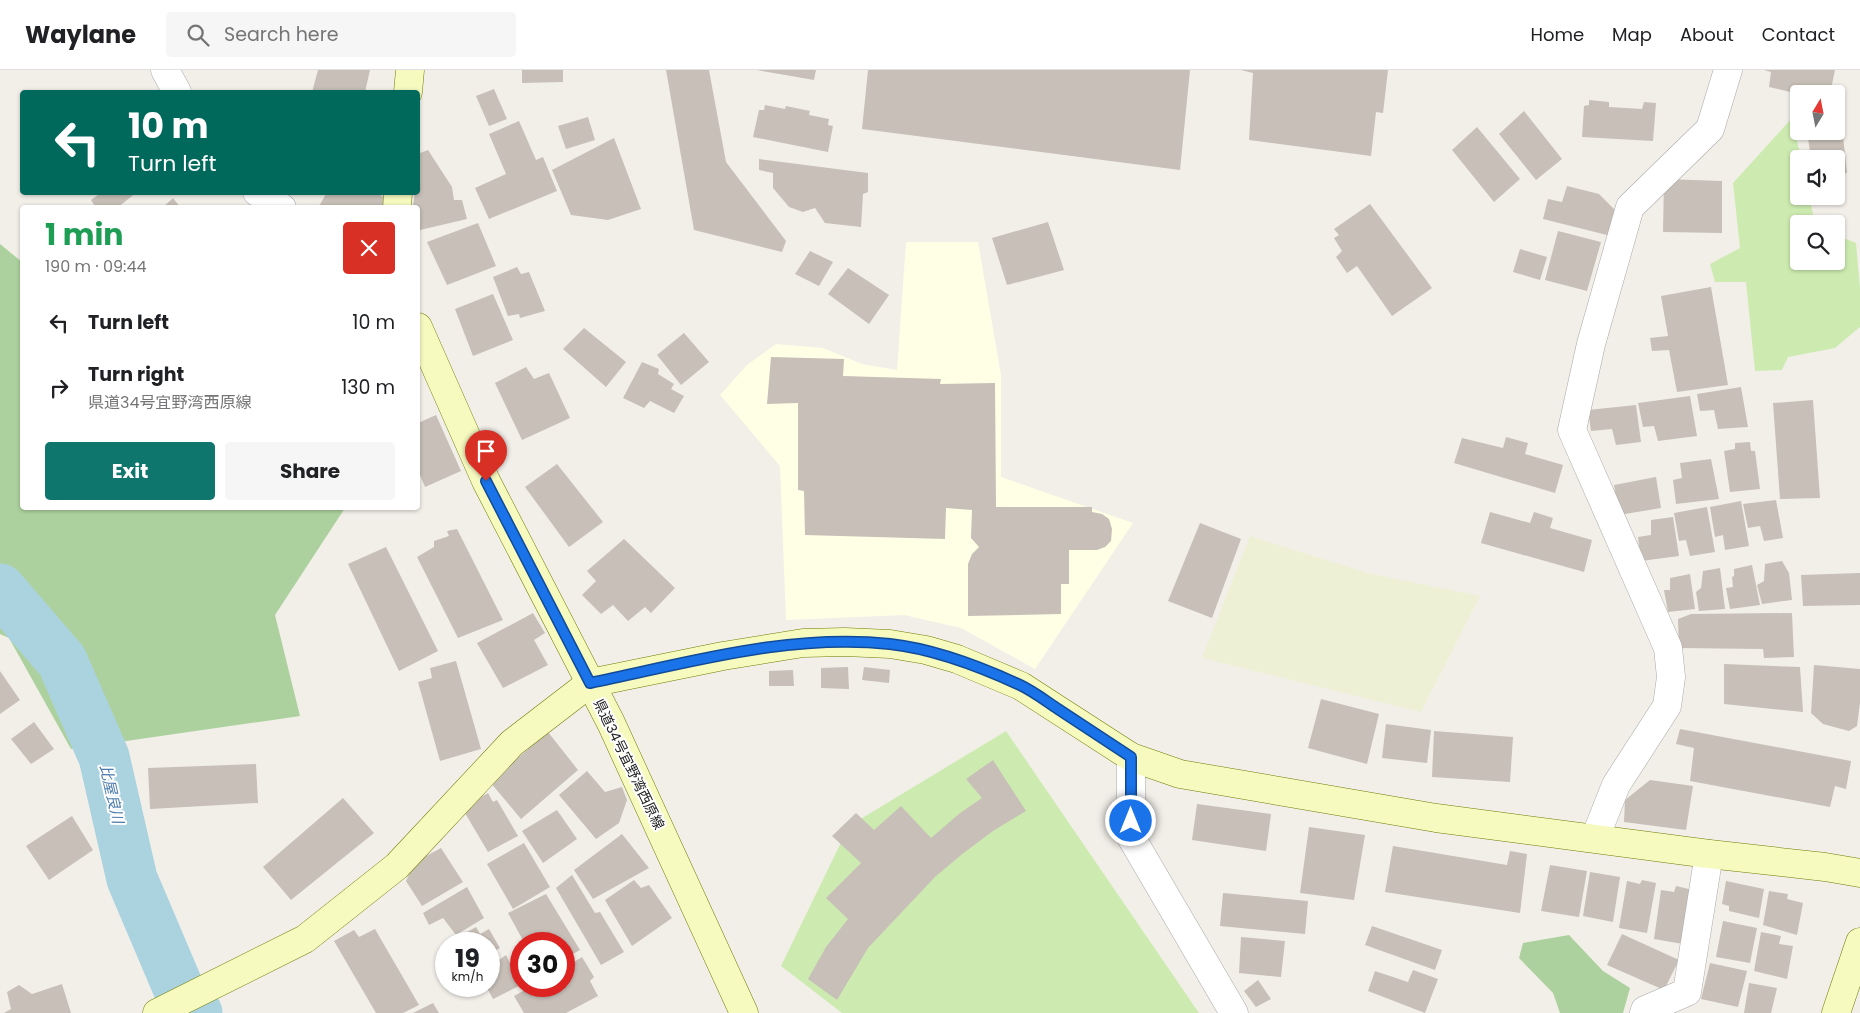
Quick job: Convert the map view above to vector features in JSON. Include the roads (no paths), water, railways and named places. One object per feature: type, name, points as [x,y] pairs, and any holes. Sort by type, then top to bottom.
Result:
[{"type":"street","points":[[165,70],[176,90]]},
{"type":"street","points":[[408,90],[410,70]]},
{"type":"street","points":[[1595,838],[1616,786],[1667,706],[1671,677],[1668,648],[1572,430],[1591,344],[1630,207],[1710,129],[1728,70]]},
{"type":"street","points":[[262,195],[277,205]]},
{"type":"street","name":"県道34号宜野湾西原線","points":[[420,332],[486,481],[611,723],[744,1013]]},
{"type":"street","points":[[157,1013],[306,939],[396,866],[512,743],[590,683],[723,656],[803,643],[890,644],[926,650],[957,659],[1021,686],[1131,757],[1180,774],[1436,818],[1860,873]]},
{"type":"street","points":[[1131,757],[1131,837],[1234,1013]]},
{"type":"street","points":[[1644,1013],[1645,1010],[1687,992],[1709,854]]},
{"type":"street","points":[[1836,1013],[1860,942]]},
{"type":"waterway","name":"比屋良川","points":[[0,589],[62,661],[104,757],[132,879],[180,992],[197,1013]]}]
